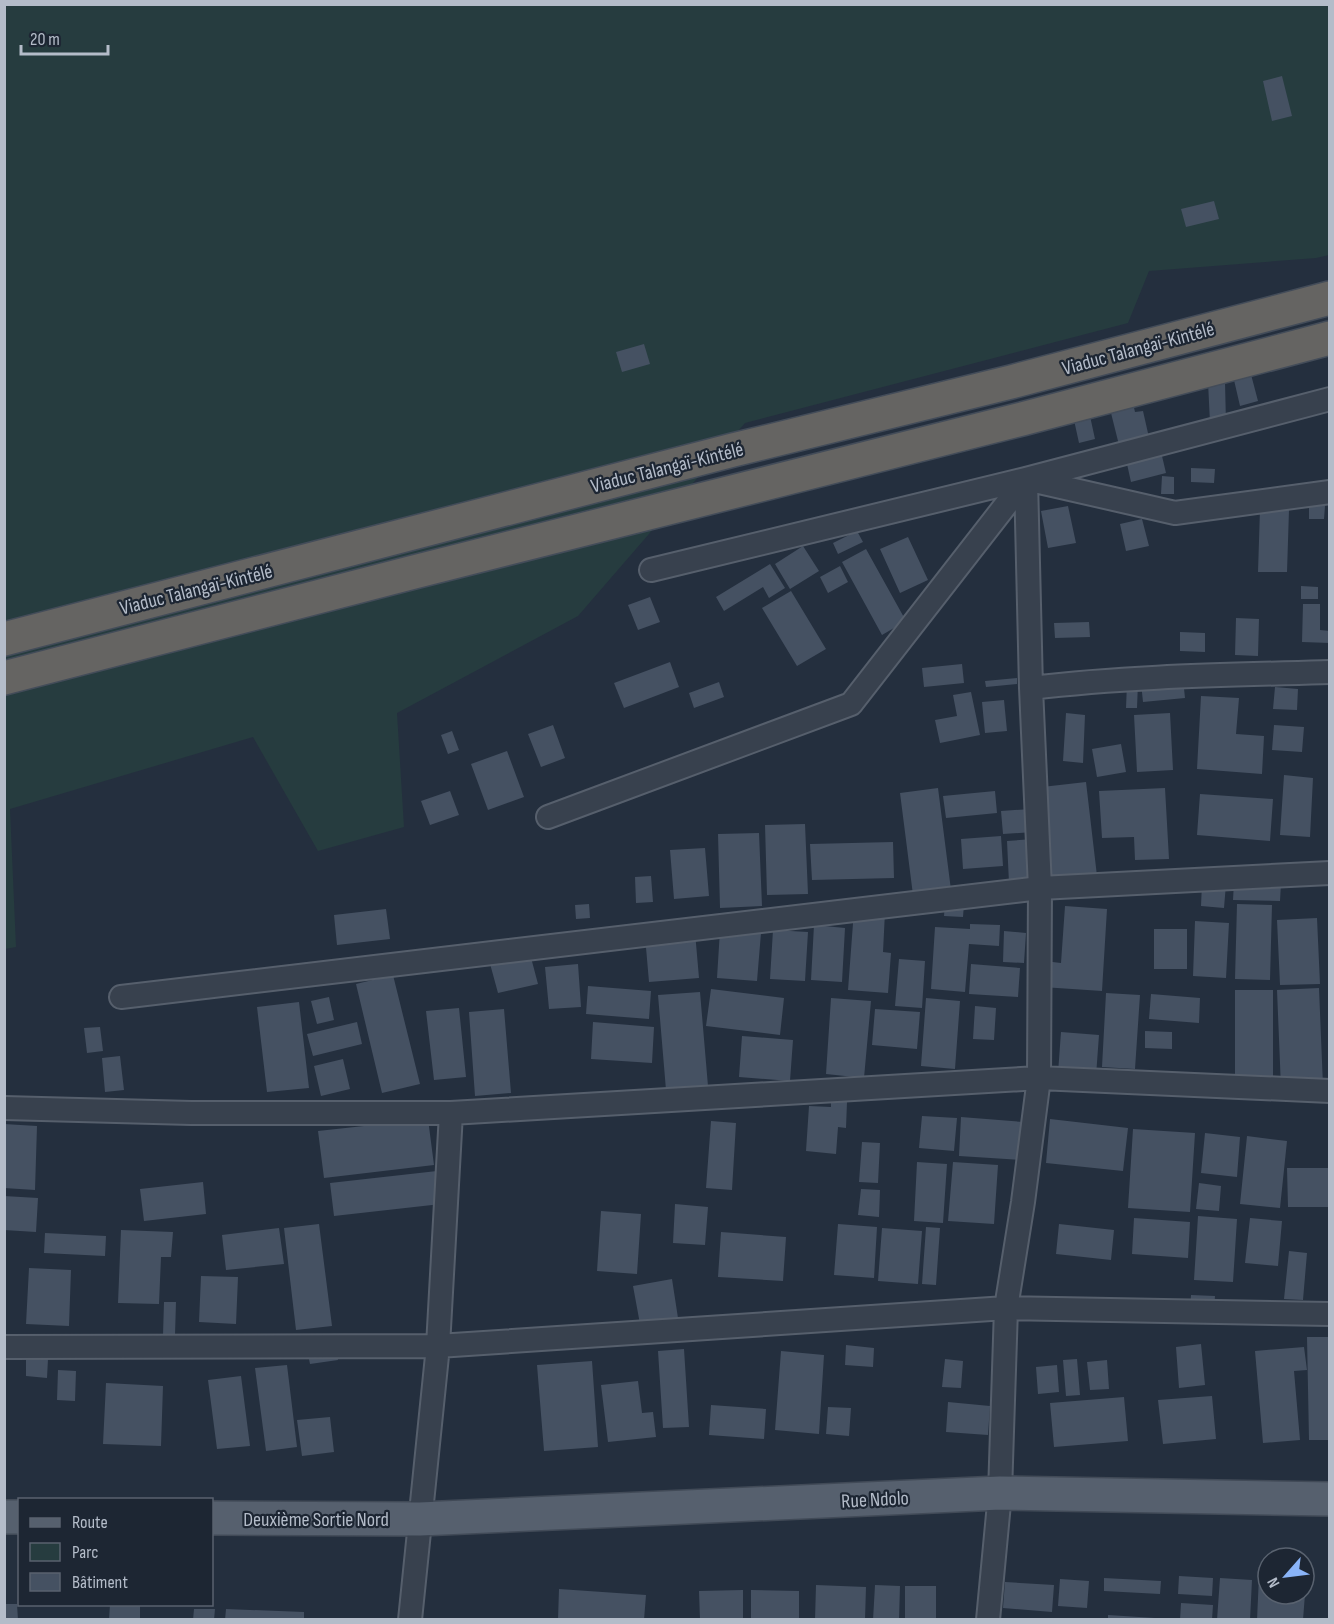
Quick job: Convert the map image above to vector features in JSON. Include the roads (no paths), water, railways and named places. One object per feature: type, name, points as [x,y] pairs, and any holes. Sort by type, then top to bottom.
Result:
[{"type":"highway","name":"Viaduc Talangaï-Kintélé","points":[[4,639],[733,450],[1011,382],[1329,298]]},
{"type":"highway","name":"Viaduc Talangaï-Kintélé","points":[[4,678],[1022,419],[1329,338]]},
{"type":"main road","name":"Rue Ndolo","points":[[420,1519],[1000,1493],[1329,1499]]},
{"type":"main road","name":"Deuxième Sortie Nord","points":[[213,1518],[420,1519]]},
{"type":"street","points":[[651,570],[1026,479],[1329,399]]},
{"type":"street","points":[[1026,479],[1175,513],[1329,492]]},
{"type":"street","points":[[988,1620],[1000,1493],[1006,1308],[1039,1078],[1040,888],[1031,688],[1026,479]]},
{"type":"street","points":[[548,817],[851,704],[1026,479]]},
{"type":"street","points":[[1031,688],[1144,677],[1329,672]]},
{"type":"street","points":[[121,998],[1040,888],[1329,873]]},
{"type":"street","points":[[4,1108],[191,1113],[451,1113],[1039,1078],[1329,1091]]},
{"type":"street","points":[[410,1620],[438,1346],[451,1113]]},
{"type":"street","points":[[4,1347],[438,1346],[1006,1308],[1329,1314]]}]
